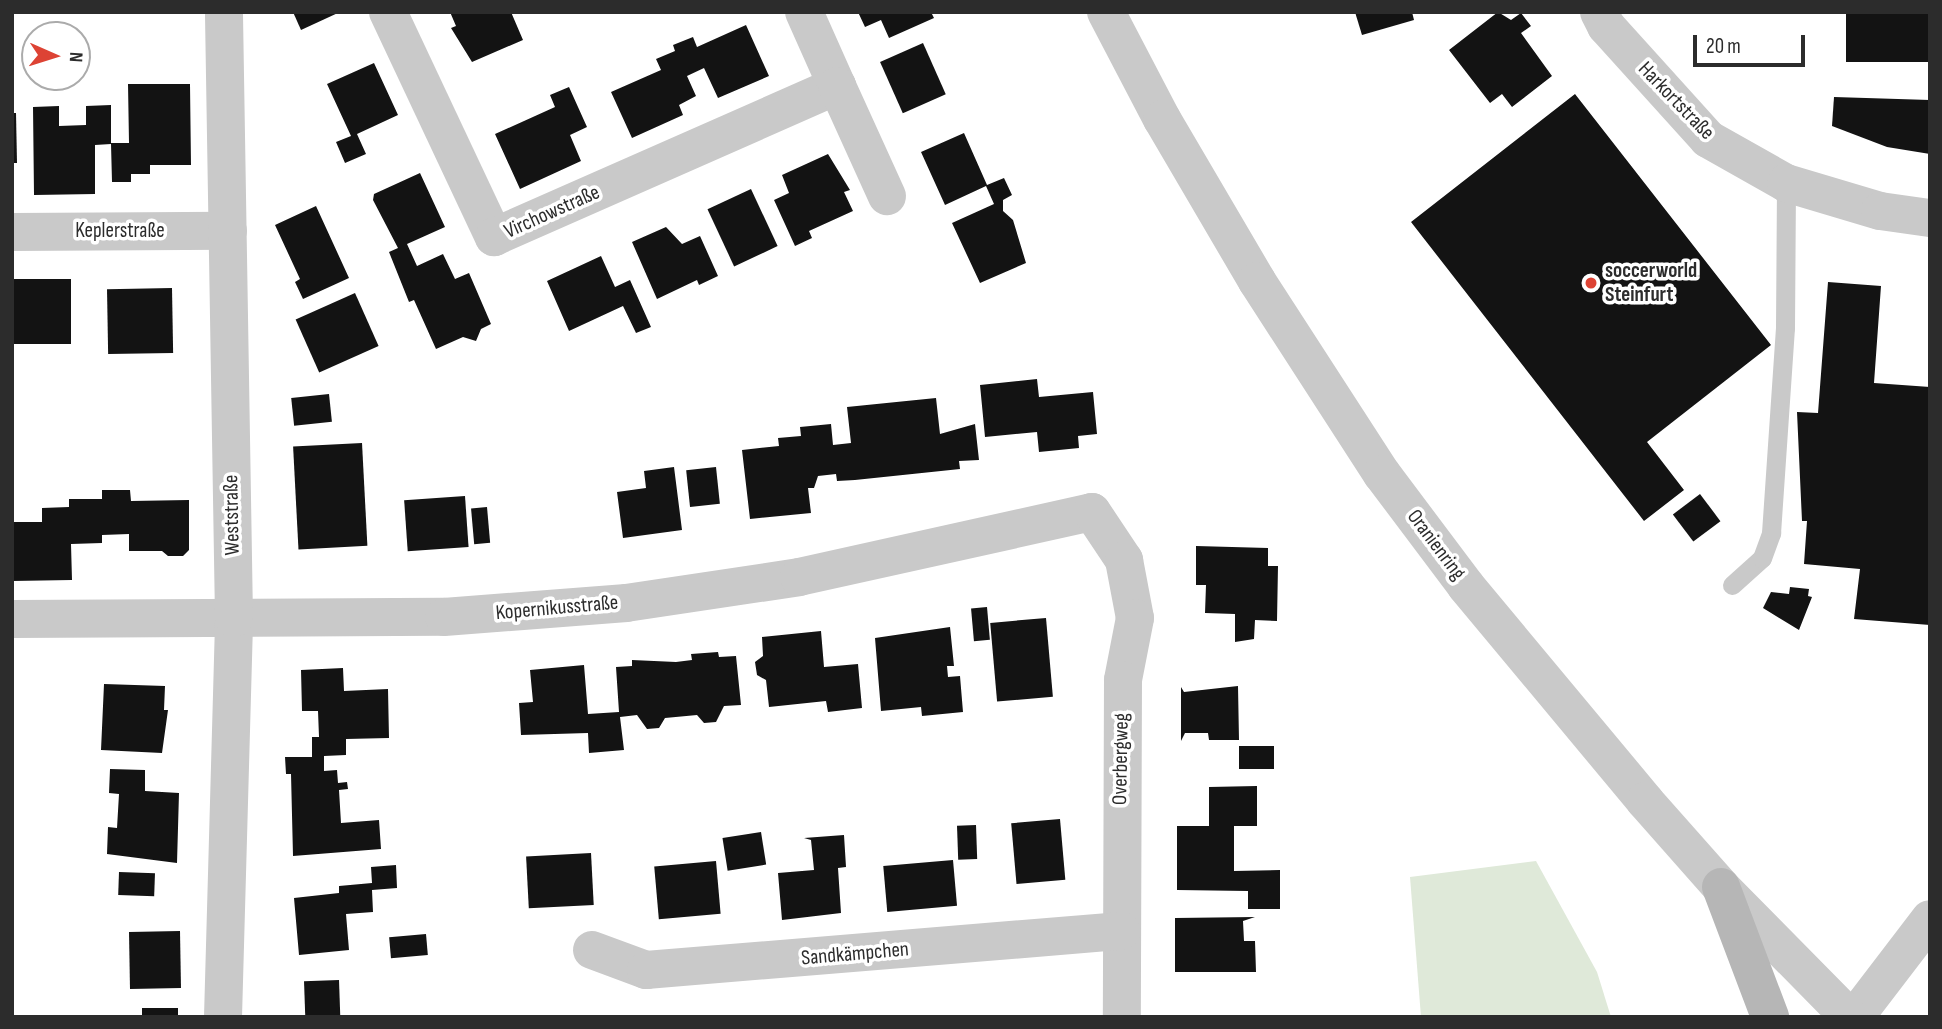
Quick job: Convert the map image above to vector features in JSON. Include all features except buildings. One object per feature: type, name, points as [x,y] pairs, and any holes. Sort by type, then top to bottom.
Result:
[{"type":"main road","points":[[1721,887],[1768,1002],[1770,1017]]},
{"type":"street","name":"Weststraße","points":[[223,1017],[234,618],[224,12]]},
{"type":"street","name":"Virchowstraße","points":[[388,12],[494,237],[837,86]]},
{"type":"street","points":[[804,12],[887,196]]},
{"type":"street","name":"Oranienring","points":[[1106,12],[1162,119],[1257,281],[1382,474],[1539,675],[1721,887],[1849,1017]]},
{"type":"street","name":"Harkortstraße","points":[[1599,12],[1606,26],[1708,139],[1786,183],[1880,211],[1930,218]]},
{"type":"street","name":"Keplerstraße","points":[[12,232],[228,231]]},
{"type":"street","name":"Kopernikusstraße","points":[[12,619],[444,617],[626,603],[799,577],[1092,512]]},
{"type":"street","name":"Overbergweg","points":[[1092,512],[1124,560],[1135,618],[1123,680],[1122,1017]]},
{"type":"street","points":[[1855,1017],[1930,919]]},
{"type":"street","name":"Sandkämpchen","points":[[592,950],[646,970],[1121,931]]},
{"type":"lane","points":[[1731,585],[1762,558],[1771,533],[1785,328],[1786,183]]},
{"type":"green space","points":[[1536,861],[1597,972],[1611,1017],[1421,1017],[1410,877]]},
{"type":"place","name":"soccerworld Steinfurt","points":[[1591,283]]}]
